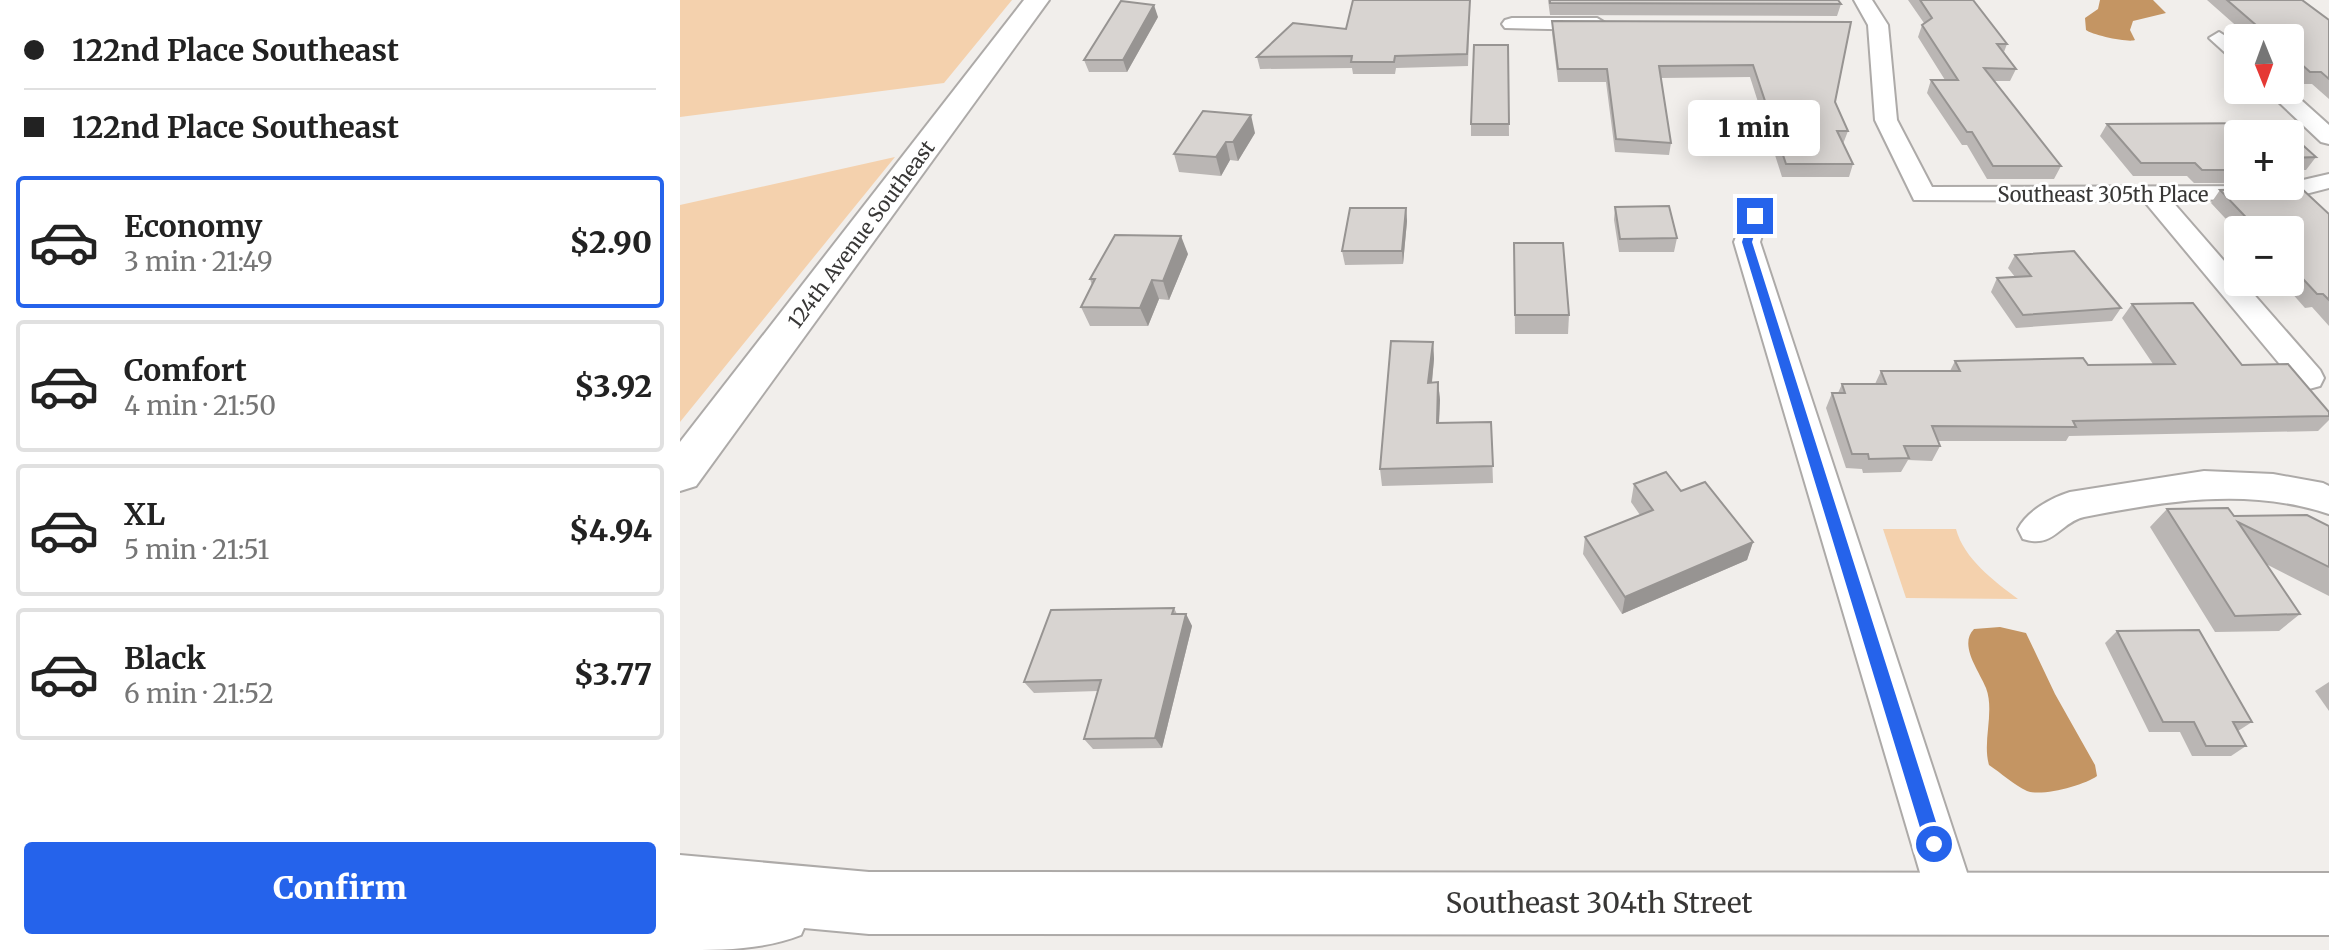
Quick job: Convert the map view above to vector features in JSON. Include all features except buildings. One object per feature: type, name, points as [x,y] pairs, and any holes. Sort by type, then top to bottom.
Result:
[{"type":"street","name":"124th Avenue Southeast","points":[[682,473],[1037,0]]},
{"type":"street","name":"Southeast 305th Place","points":[[1863,0],[1886,120],[1923,195],[2286,192],[2329,181]]},
{"type":"street","points":[[1512,24],[1623,24]]},
{"type":"street","points":[[2219,38],[2224,42]]},
{"type":"street","points":[[2292,104],[2329,137]]},
{"type":"street","points":[[2153,195],[2309,378]]},
{"type":"street","points":[[1755,216],[1747,242],[1953,903]]},
{"type":"street","points":[[2036,529],[2070,506],[2204,484],[2273,487],[2311,493],[2329,500]]},
{"type":"street","name":"Southeast 304th Street","points":[[680,885],[869,903],[2329,904]]},
{"type":"street","name":"Southeast 304th Street","points":[[680,924],[869,903]]},
{"type":"shaded area","points":[[680,0],[1012,0],[944,83],[680,117]]},
{"type":"shaded area","points":[[2100,0],[2153,0],[2166,13],[2133,21],[2130,30],[2135,40],[2110,38],[2086,30],[2085,18],[2098,9]]},
{"type":"shaded area","points":[[895,157],[680,422],[680,205]]},
{"type":"shaded area","points":[[1883,529],[1956,529],[1973,560],[2018,599],[1906,598]]},
{"type":"shaded area","points":[[2000,627],[2026,633],[2055,694],[2095,765],[2097,776],[2063,789],[2034,792],[2017,786],[1989,765],[1988,697],[1968,643],[1974,629]]},
{"type":"route","points":[[1755,216],[1747,242],[1934,844]]}]
